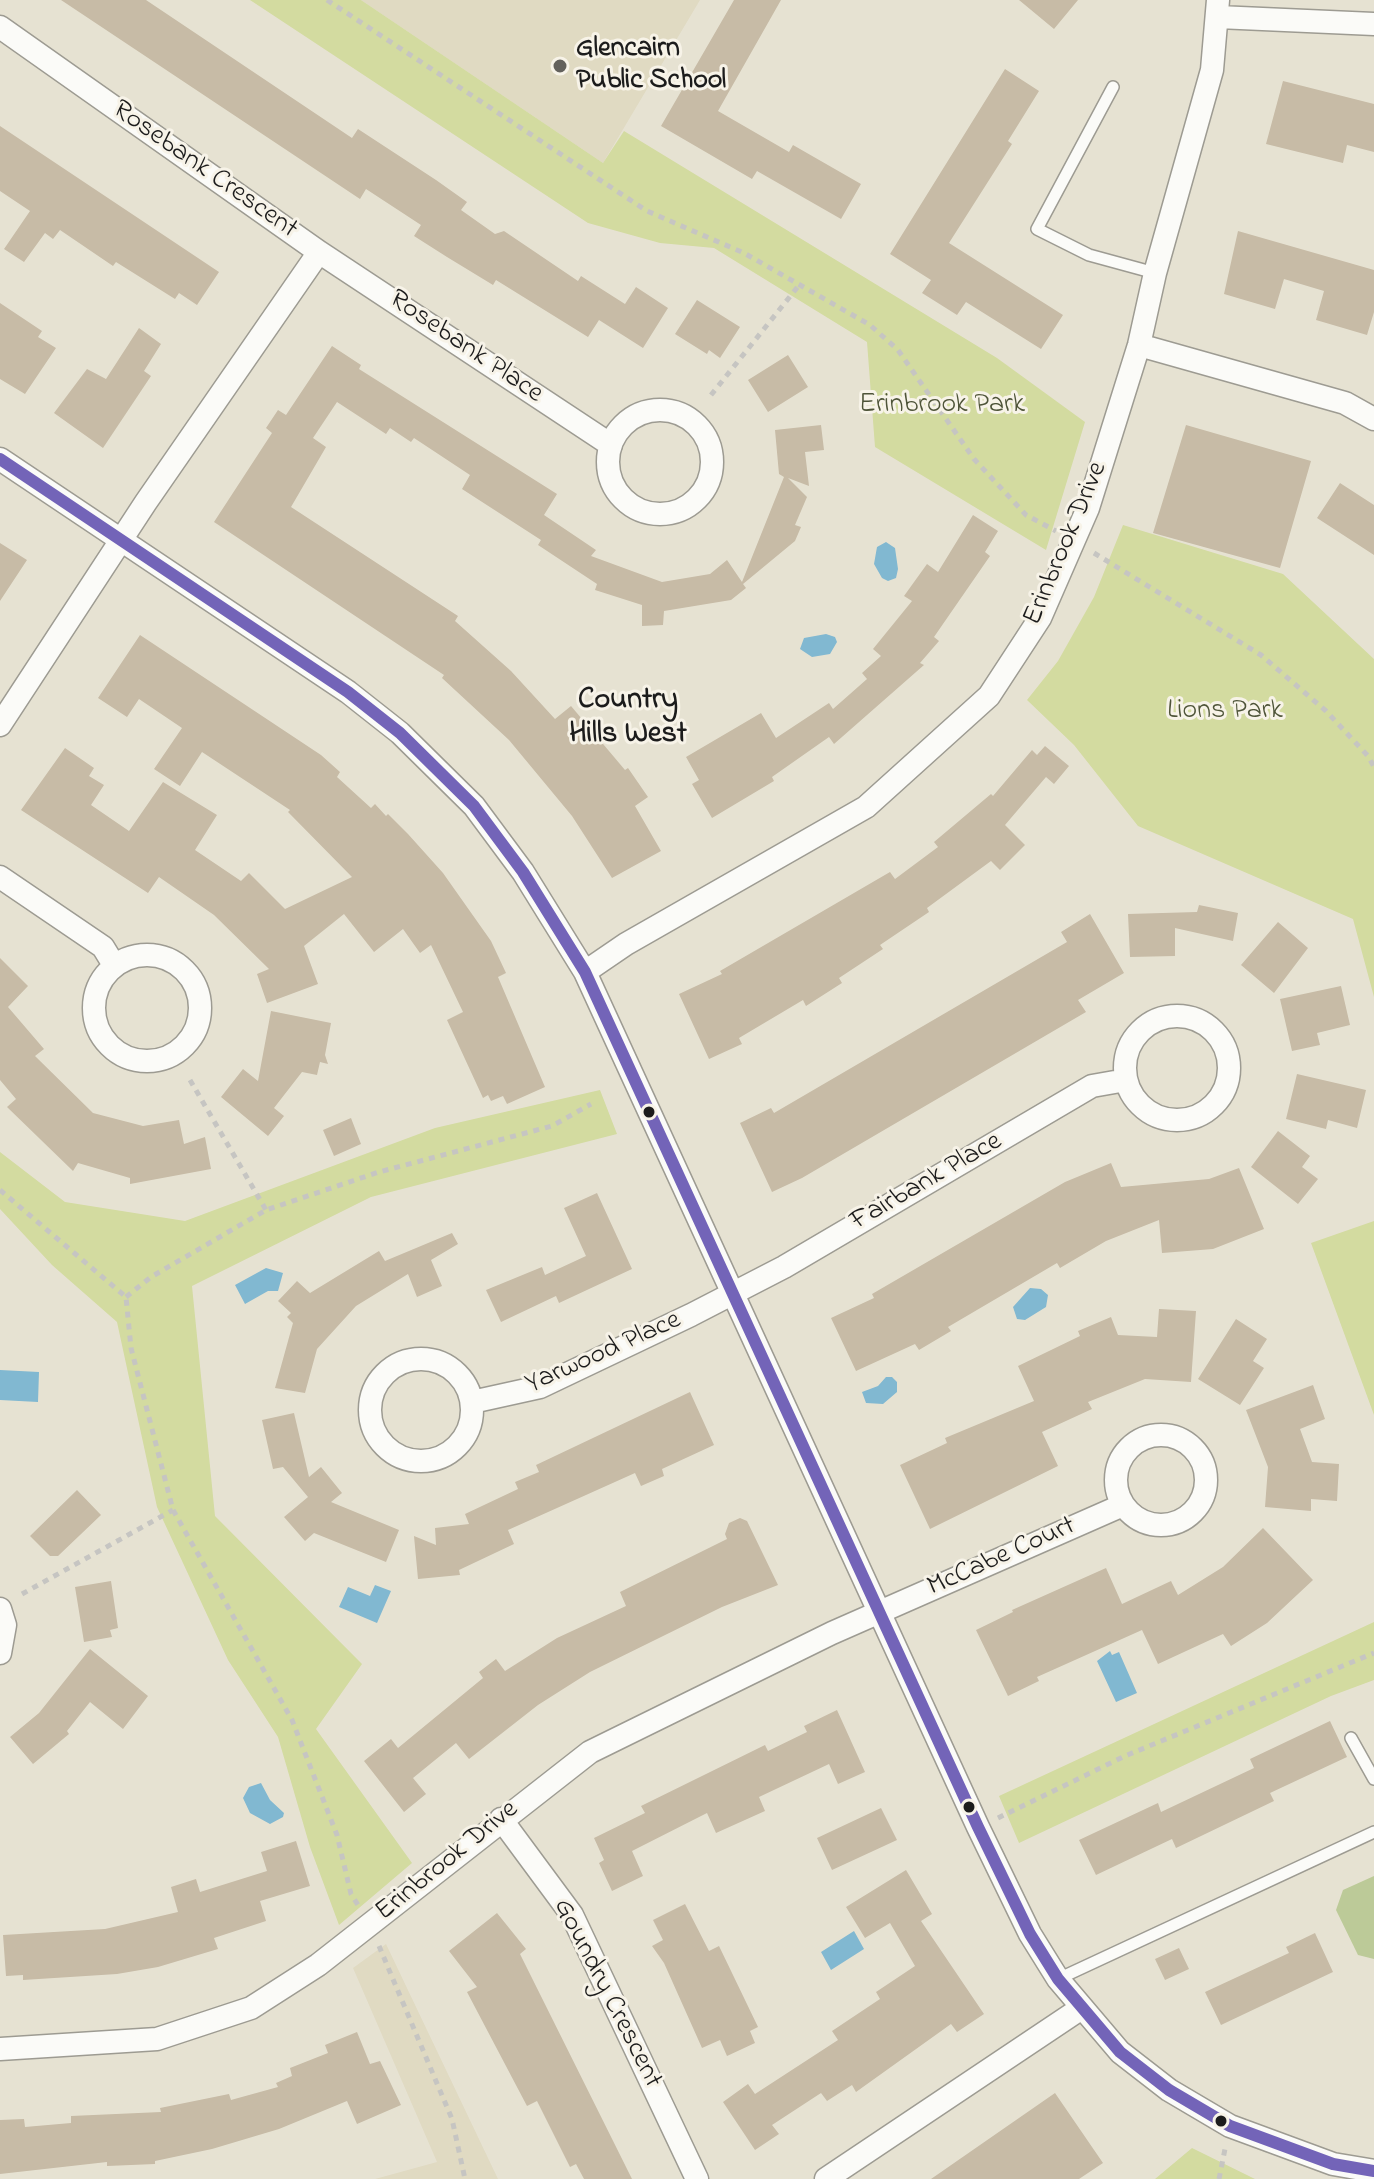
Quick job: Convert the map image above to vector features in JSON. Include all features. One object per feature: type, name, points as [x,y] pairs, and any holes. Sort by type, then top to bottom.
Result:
[{"type":"street","points":[[1218,8],[1374,24]]},
{"type":"street","name":"Erinbrook Drive","points":[[585,972],[866,807],[989,696],[1040,618],[1075,542],[1139,345],[1155,273],[1212,70],[1218,8]]},
{"type":"street","name":"Rosebank Crescent","points":[[0,27],[319,252],[0,725]]},
{"type":"street","name":"Rosebank Place","points":[[319,252],[611,445]]},
{"type":"street","points":[[1139,345],[1345,403],[1374,419]]},
{"type":"street","points":[[658,409],[670,410],[687,416],[701,429],[710,445],[712,474],[701,495],[681,510],[666,514],[648,513],[632,506],[612,481],[608,463],[611,445],[617,432],[630,419],[658,409]]},
{"type":"street","points":[[0,459],[348,692],[400,733],[474,806],[523,872],[585,972],[978,1827],[1030,1934],[1058,1979],[1080,2009],[1120,2052],[1230,2126],[1333,2164],[1374,2171]]},
{"type":"street","points":[[0,877],[103,947],[114,965]]},
{"type":"street","points":[[144,955],[168,959],[191,978],[199,995],[198,1023],[178,1052],[161,1060],[132,1060],[112,1049],[100,1035],[93,1012],[95,993],[114,965],[144,955]]},
{"type":"street","points":[[1175,1015],[1207,1025],[1219,1037],[1230,1067],[1219,1100],[1205,1113],[1190,1119],[1172,1121],[1156,1117],[1141,1106],[1126,1080],[1125,1061],[1134,1038],[1147,1025],[1175,1015]]},
{"type":"street","name":"Fairbank Place","points":[[731,1294],[1092,1086],[1126,1080]]},
{"type":"street","name":"Yarwood Place","points":[[472,1402],[540,1387],[731,1294]]},
{"type":"street","points":[[417,1359],[448,1366],[466,1385],[472,1402],[472,1420],[466,1436],[444,1457],[427,1462],[396,1456],[374,1432],[370,1415],[376,1384],[400,1363],[417,1359]]},
{"type":"street","points":[[1160,1434],[1175,1437],[1199,1456],[1205,1473],[1205,1489],[1191,1513],[1178,1522],[1147,1523],[1123,1505],[1116,1483],[1117,1467],[1129,1447],[1160,1434]]},
{"type":"street","name":"McCabe Court","points":[[881,1611],[1123,1505]]},
{"type":"street","points":[[0,1609],[5,1625],[0,1653]]},
{"type":"street","name":"Erinbrook Drive","points":[[0,2049],[157,2039],[251,2008],[318,1965],[590,1752],[881,1611]]},
{"type":"street","name":"Goundry Crescent","points":[[501,1819],[572,1915],[697,2179]]},
{"type":"street","points":[[826,2179],[1080,2009]]},
{"type":"lane","points":[[1113,87],[1037,229],[1089,255],[1155,273]]},
{"type":"lane","points":[[1351,1738],[1374,1779]]},
{"type":"lane","points":[[1058,1979],[1374,1832]]},
{"type":"path","points":[[327,0],[647,211],[744,253],[870,325],[898,350],[974,459],[1026,515],[1058,532]]},
{"type":"path","points":[[711,395],[800,284]]},
{"type":"path","points":[[1094,553],[1261,655],[1326,711],[1371,757],[1374,767]]},
{"type":"path","points":[[190,1080],[266,1210]]},
{"type":"path","points":[[126,1297],[151,1277],[266,1210],[379,1172],[552,1126],[591,1104]]},
{"type":"path","points":[[0,1190],[126,1297],[131,1348],[173,1510],[292,1720],[337,1835],[351,1894],[358,1905]]},
{"type":"path","points":[[22,1594],[173,1510]]},
{"type":"path","points":[[978,1827],[1125,1756],[1374,1653]]},
{"type":"path","points":[[377,1942],[452,2119],[465,2179]]},
{"type":"path","points":[[1219,2179],[1230,2126]]},
{"type":"shaded area","name":"Glencairn Public School","points":[[361,0],[700,0],[603,163]]},
{"type":"shaded area","points":[[386,1944],[498,2179],[375,2179],[437,2162],[353,1968]]},
{"type":"green space","name":"Erinbrook Park","points":[[250,0],[361,0],[603,163],[624,131],[997,358],[1085,422],[1046,550],[875,447],[867,342],[714,248],[660,243],[588,223]]},
{"type":"green space","name":"Lions Park","points":[[1123,525],[1283,574],[1374,659],[1374,997],[1353,919],[1138,826],[1074,745],[1027,700],[1058,661],[1094,597]]},
{"type":"green space","points":[[600,1090],[617,1134],[371,1197],[192,1286],[215,1516],[362,1664],[316,1729],[412,1863],[339,1925],[310,1847],[278,1737],[228,1660],[157,1507],[117,1322],[52,1265],[0,1209],[0,1152],[65,1202],[185,1221],[435,1128]]},
{"type":"green space","points":[[1374,1221],[1374,1415],[1311,1243]]},
{"type":"green space","points":[[1374,1622],[1374,1680],[1331,1696],[1019,1843],[999,1796]]},
{"type":"green space","points":[[1374,1876],[1374,1959],[1358,1955],[1336,1910],[1343,1890]]},
{"type":"green space","points":[[1192,2148],[1255,2179],[1155,2179]]},
{"type":"water","points":[[886,542],[895,548],[898,569],[896,578],[888,581],[882,578],[874,564],[877,547]]},
{"type":"water","points":[[826,634],[835,637],[837,642],[830,654],[812,657],[800,649],[804,638]]},
{"type":"water","points":[[266,1268],[283,1273],[278,1291],[268,1291],[245,1304],[235,1285]]},
{"type":"water","points":[[1030,1288],[1041,1289],[1048,1295],[1046,1307],[1025,1320],[1017,1319],[1013,1307]]},
{"type":"water","points":[[0,1370],[39,1372],[38,1402],[0,1400]]},
{"type":"water","points":[[886,1377],[892,1377],[897,1382],[897,1392],[883,1404],[866,1403],[862,1392],[878,1386]]},
{"type":"water","points":[[375,1585],[391,1591],[377,1623],[339,1607],[348,1587],[370,1596]]},
{"type":"water","points":[[1110,1651],[1112,1655],[1119,1652],[1137,1693],[1116,1702],[1097,1661]]},
{"type":"water","points":[[261,1783],[270,1800],[284,1813],[283,1817],[270,1824],[250,1813],[243,1798],[249,1787]]},
{"type":"water","points":[[854,1931],[864,1949],[831,1970],[821,1952]]},
{"type":"building","points":[[61,0],[146,0],[352,138],[358,129],[436,180],[467,202],[461,210],[495,234],[504,231],[578,281],[581,276],[625,304],[636,287],[668,308],[643,348],[599,320],[588,337],[496,280],[493,285],[414,236],[421,225],[366,189],[360,199]]},
{"type":"building","points":[[734,0],[781,0],[718,111],[789,152],[793,145],[861,184],[841,219],[757,171],[752,179],[661,126]]},
{"type":"building","points":[[1019,0],[1078,0],[1054,29]]},
{"type":"building","points":[[1005,69],[1039,91],[1008,141],[1012,144],[949,243],[1063,315],[1041,349],[966,302],[957,315],[922,293],[931,280],[890,254]]},
{"type":"building","points":[[1283,81],[1374,104],[1374,152],[1347,145],[1343,163],[1266,144]]},
{"type":"building","points":[[0,126],[219,272],[197,305],[179,293],[175,299],[116,262],[113,266],[60,230],[53,239],[45,233],[24,262],[4,249],[30,211],[0,191]]},
{"type":"building","points":[[1238,231],[1374,270],[1374,312],[1367,335],[1316,320],[1324,291],[1284,279],[1275,309],[1224,294]]},
{"type":"building","points":[[697,300],[740,327],[720,358],[709,350],[707,354],[675,334]]},
{"type":"building","points":[[0,303],[42,331],[38,337],[56,348],[25,394],[0,379]]},
{"type":"building","points":[[139,328],[161,344],[144,371],[151,376],[103,448],[54,413],[87,369],[106,379]]},
{"type":"building","points":[[332,346],[361,365],[359,369],[557,494],[544,515],[596,550],[591,556],[662,582],[710,574],[727,560],[742,582],[784,477],[779,474],[775,430],[821,425],[824,450],[805,452],[809,486],[788,478],[807,497],[795,525],[801,527],[795,541],[743,584],[746,588],[731,600],[664,611],[663,625],[642,626],[642,605],[595,590],[597,584],[538,545],[541,540],[462,489],[470,475],[414,438],[411,442],[390,428],[386,434],[337,402],[313,438],[326,447],[291,507],[458,616],[455,621],[511,671],[555,719],[571,706],[625,770],[628,768],[648,797],[635,806],[661,851],[612,878],[572,816],[509,740],[442,678],[444,675],[214,522],[272,433],[266,428],[278,410],[286,415]]},
{"type":"building","points":[[788,355],[808,387],[768,412],[748,380]]},
{"type":"building","points":[[1186,425],[1311,461],[1280,568],[1153,533]]},
{"type":"building","points":[[1340,483],[1374,505],[1374,555],[1317,518]]},
{"type":"building","points":[[973,515],[998,531],[985,552],[990,556],[934,637],[939,641],[920,663],[924,665],[834,744],[829,737],[772,777],[774,781],[712,818],[692,784],[699,780],[686,757],[761,713],[776,738],[829,703],[833,709],[867,679],[862,673],[881,656],[873,649],[912,601],[904,596],[927,564],[938,572]]},
{"type":"building","points":[[0,543],[27,560],[0,601]]},
{"type":"building","points":[[140,635],[321,755],[340,772],[337,777],[371,808],[375,804],[386,816],[388,814],[443,873],[491,941],[506,973],[498,977],[545,1087],[507,1104],[503,1096],[491,1101],[488,1095],[483,1098],[447,1020],[463,1012],[431,945],[420,953],[403,929],[374,952],[344,914],[304,946],[318,984],[267,1003],[257,974],[269,969],[214,915],[159,877],[148,893],[21,810],[65,748],[94,768],[89,776],[104,785],[91,805],[129,831],[163,782],[217,815],[195,850],[241,881],[249,873],[285,909],[352,877],[288,812],[290,810],[202,752],[180,786],[154,769],[182,728],[139,699],[127,717],[98,698]]},
{"type":"building","points":[[1045,746],[1069,766],[1054,784],[1046,777],[1005,825],[1025,845],[1000,870],[991,861],[927,908],[929,912],[880,945],[883,949],[839,978],[842,983],[806,1006],[803,1000],[739,1038],[742,1044],[709,1059],[679,994],[722,974],[720,971],[890,872],[895,879],[938,847],[934,842],[991,794],[993,796],[1032,750],[1037,755]]},
{"type":"building","points":[[1199,905],[1238,913],[1233,941],[1175,928],[1175,956],[1130,957],[1128,914],[1197,912]]},
{"type":"building","points":[[1090,914],[1124,973],[1078,1000],[1086,1012],[802,1178],[772,1192],[740,1123],[771,1108],[774,1113],[1067,942],[1061,932]]},
{"type":"building","points":[[1278,922],[1308,948],[1274,993],[1241,965]]},
{"type":"building","points":[[0,958],[28,986],[8,1007],[44,1049],[35,1056],[93,1113],[143,1126],[179,1120],[184,1144],[205,1137],[211,1169],[130,1184],[130,1178],[78,1163],[73,1171],[7,1107],[16,1099],[0,1080]]},
{"type":"building","points":[[1341,986],[1350,1025],[1317,1033],[1320,1045],[1292,1051],[1280,999]]},
{"type":"building","points":[[271,1011],[331,1023],[325,1055],[328,1064],[320,1062],[317,1075],[302,1072],[274,1108],[284,1116],[268,1136],[221,1097],[243,1069],[258,1081]]},
{"type":"building","points":[[1297,1074],[1366,1090],[1357,1128],[1328,1120],[1326,1129],[1286,1119]]},
{"type":"building","points":[[351,1118],[361,1144],[334,1156],[323,1130]]},
{"type":"building","points":[[1278,1131],[1310,1156],[1302,1167],[1318,1179],[1298,1204],[1251,1167]]},
{"type":"building","points":[[1111,1163],[1121,1187],[1209,1179],[1239,1168],[1264,1229],[1213,1249],[1162,1253],[1159,1220],[1106,1241],[1060,1268],[1057,1263],[948,1327],[951,1331],[919,1350],[915,1344],[856,1371],[831,1318],[874,1298],[872,1294],[1065,1182]]},
{"type":"building","points":[[597,1193],[632,1269],[559,1303],[556,1296],[501,1322],[486,1290],[542,1267],[545,1275],[586,1256],[564,1208]]},
{"type":"building","points":[[452,1233],[458,1244],[431,1260],[442,1286],[417,1297],[408,1274],[356,1306],[317,1349],[305,1393],[275,1388],[293,1323],[287,1317],[291,1313],[278,1301],[297,1281],[310,1293],[379,1251],[385,1261]]},
{"type":"building","points":[[1159,1309],[1196,1311],[1191,1382],[1145,1379],[1088,1402],[1092,1409],[1042,1432],[1058,1466],[930,1529],[900,1465],[947,1443],[945,1438],[1034,1401],[1018,1366],[1080,1336],[1078,1331],[1111,1317],[1118,1335],[1157,1337]]},
{"type":"building","points":[[1236,1319],[1267,1339],[1253,1361],[1264,1368],[1240,1405],[1198,1379]]},
{"type":"building","points":[[1313,1385],[1325,1419],[1300,1429],[1312,1462],[1339,1464],[1337,1501],[1311,1499],[1311,1511],[1265,1507],[1268,1467],[1246,1410]]},
{"type":"building","points":[[690,1392],[714,1445],[662,1469],[664,1476],[641,1486],[635,1473],[508,1530],[514,1544],[459,1570],[460,1575],[418,1579],[414,1536],[436,1545],[435,1528],[469,1524],[465,1514],[518,1489],[515,1482],[539,1472],[536,1465]]},
{"type":"building","points":[[294,1413],[309,1477],[321,1467],[342,1493],[331,1502],[399,1530],[386,1562],[314,1533],[305,1541],[284,1517],[308,1497],[283,1467],[273,1469],[262,1420]]},
{"type":"building","points":[[77,1490],[101,1515],[58,1556],[50,1556],[30,1536]]},
{"type":"building","points":[[740,1518],[747,1521],[778,1585],[722,1607],[590,1672],[538,1705],[469,1759],[456,1743],[413,1778],[426,1794],[404,1812],[364,1761],[391,1739],[398,1748],[483,1678],[479,1672],[496,1659],[505,1671],[557,1638],[626,1606],[620,1592],[727,1539],[725,1534],[729,1523]]},
{"type":"building","points":[[1263,1528],[1313,1580],[1267,1623],[1231,1646],[1223,1634],[1158,1664],[1142,1630],[1037,1677],[1039,1681],[1008,1696],[976,1630],[1012,1610],[1106,1568],[1122,1604],[1171,1581],[1178,1595],[1223,1567]]},
{"type":"building","points":[[111,1581],[118,1628],[110,1630],[112,1637],[84,1642],[75,1587]]},
{"type":"building","points":[[90,1649],[148,1696],[123,1729],[90,1702],[67,1731],[69,1734],[33,1764],[10,1737],[39,1713]]},
{"type":"building","points":[[837,1710],[865,1772],[838,1784],[829,1764],[759,1797],[765,1811],[716,1833],[707,1813],[632,1851],[643,1876],[612,1891],[599,1863],[604,1860],[594,1838],[645,1813],[641,1806],[765,1745],[768,1751],[807,1732],[804,1726]]},
{"type":"building","points":[[1330,1721],[1347,1757],[1270,1793],[1274,1801],[1176,1848],[1172,1839],[1096,1875],[1079,1840],[1158,1803],[1161,1812],[1254,1768],[1250,1759]]},
{"type":"building","points":[[881,1808],[897,1840],[832,1870],[817,1838]]},
{"type":"building","points":[[296,1841],[310,1886],[260,1901],[266,1921],[214,1938],[218,1949],[158,1967],[117,1974],[23,1980],[23,1975],[6,1976],[3,1935],[105,1929],[178,1912],[171,1887],[196,1879],[200,1892],[267,1871],[261,1852]]},
{"type":"building","points":[[906,1870],[932,1914],[921,1921],[984,2014],[957,2032],[951,2024],[856,2092],[852,2085],[827,2101],[821,2093],[772,2125],[779,2134],[755,2150],[723,2102],[748,2084],[755,2094],[838,2040],[832,2031],[880,1999],[876,1992],[915,1966],[890,1923],[865,1938],[846,1907]]},
{"type":"building","points":[[685,1904],[709,1951],[719,1946],[758,2027],[750,2031],[755,2043],[727,2056],[720,2040],[702,2048],[664,1963],[652,1946],[663,1940],[653,1920]]},
{"type":"building","points":[[497,1913],[526,1949],[520,1954],[632,2179],[584,2179],[576,2164],[570,2167],[537,2101],[527,2106],[467,1992],[477,1987],[449,1951]]},
{"type":"building","points":[[1315,1933],[1333,1972],[1221,2025],[1205,1992],[1289,1953],[1286,1947]]},
{"type":"building","points":[[1179,1948],[1189,1969],[1165,1980],[1155,1959]]},
{"type":"building","points":[[357,2032],[370,2064],[380,2061],[401,2105],[357,2124],[347,2101],[279,2129],[212,2149],[155,2161],[155,2164],[107,2166],[107,2162],[0,2174],[0,2120],[24,2119],[25,2127],[71,2123],[71,2116],[161,2112],[160,2108],[229,2094],[231,2100],[278,2087],[276,2083],[292,2076],[290,2068],[328,2053],[325,2045]]},
{"type":"building","points":[[1055,2093],[1103,2163],[1079,2179],[931,2179]]},
{"type":"transit line","points":[[0,459],[348,692],[400,733],[474,806],[523,872],[585,972],[978,1827],[1030,1934],[1058,1979],[1120,2052],[1169,2090],[1230,2126],[1333,2164],[1374,2171]]},
{"type":"place","name":"Glencairn Public School","points":[[560,66]]},
{"type":"district","name":"Country Hills West","points":[[628,719]]}]
